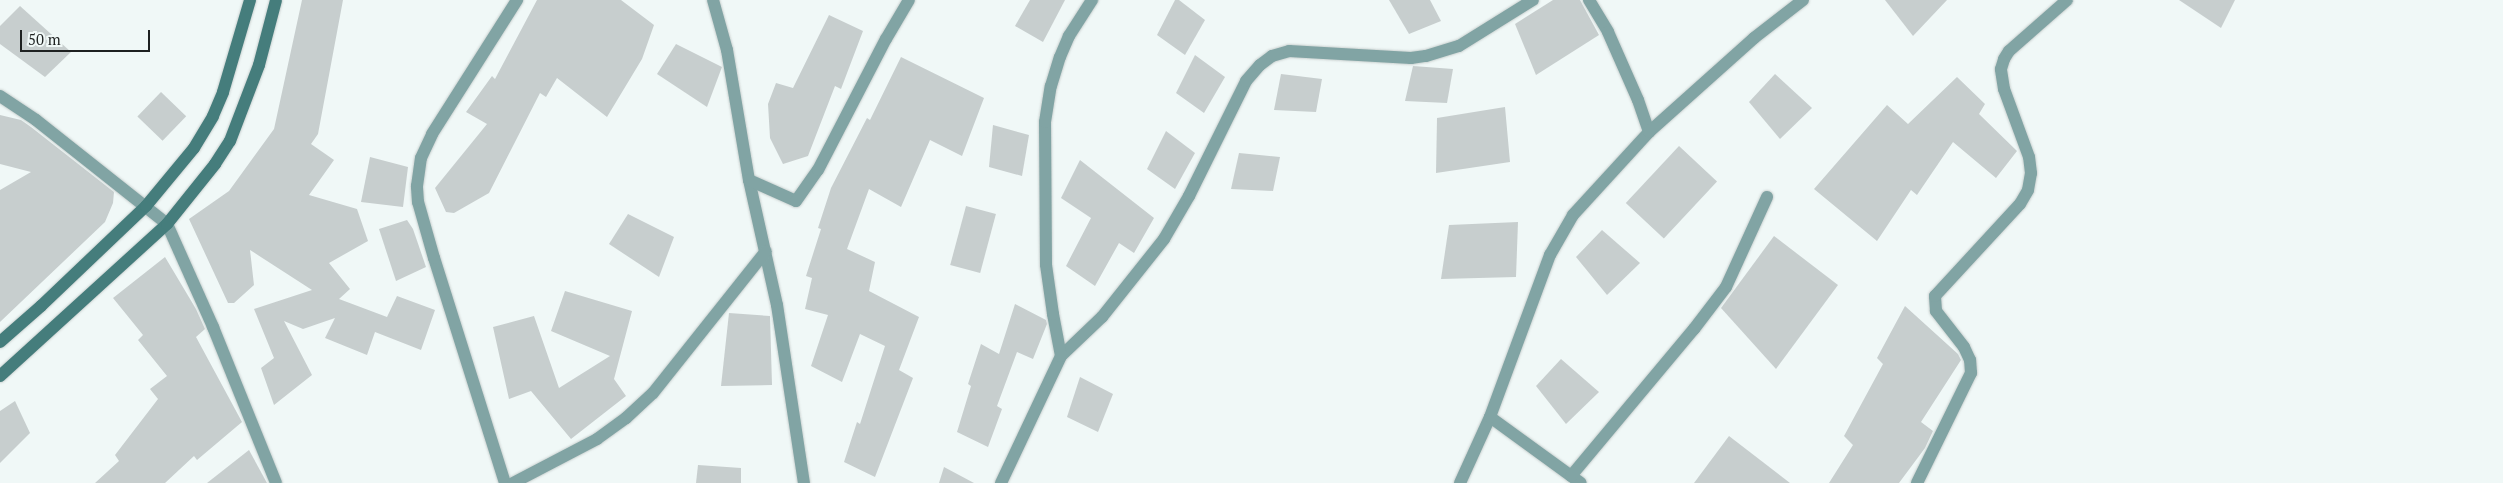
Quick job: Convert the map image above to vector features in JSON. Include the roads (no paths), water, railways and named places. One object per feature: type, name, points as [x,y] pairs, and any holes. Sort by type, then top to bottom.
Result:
[{"type":"main road","points":[[0,342],[42,306],[146,206],[194,148],[213,116],[224,92],[250,0]]},
{"type":"main road","points":[[0,376],[167,224],[215,164],[230,141],[259,66],[276,0]]},
{"type":"street","points":[[505,483],[434,258],[418,202],[417,186],[421,158],[432,134],[517,0]]},
{"type":"street","points":[[713,0],[728,50],[749,180],[777,305],[804,483]]},
{"type":"street","points":[[749,180],[796,201],[818,170],[886,39],[909,0]]},
{"type":"street","points":[[1061,356],[1052,314],[1046,265],[1046,122],[1051,86],[1060,57],[1069,36],[1092,0]]},
{"type":"street","points":[[1001,483],[1061,356],[1102,317],[1164,239],[1189,196],[1246,81],[1266,61],[1289,51],[1411,58],[1426,56],[1468,42],[1533,0]]},
{"type":"street","points":[[1589,0],[1612,40],[1638,100],[1649,132]]},
{"type":"street","points":[[1460,483],[1490,417],[1550,255],[1573,215],[1649,132],[1754,38],[1803,0]]},
{"type":"street","points":[[1917,483],[1971,373],[1970,360],[1964,347],[1936,311],[1935,296],[2020,204],[2028,190],[2031,173],[2028,157],[2004,89],[2001,69],[2004,59],[2010,51],[2067,0]]},
{"type":"street","points":[[0,96],[36,120],[167,224],[213,327],[276,483]]},
{"type":"street","points":[[1490,417],[1576,479],[1726,287],[1767,197]]},
{"type":"street","points":[[513,483],[597,439],[626,418],[652,393],[766,251]]}]
